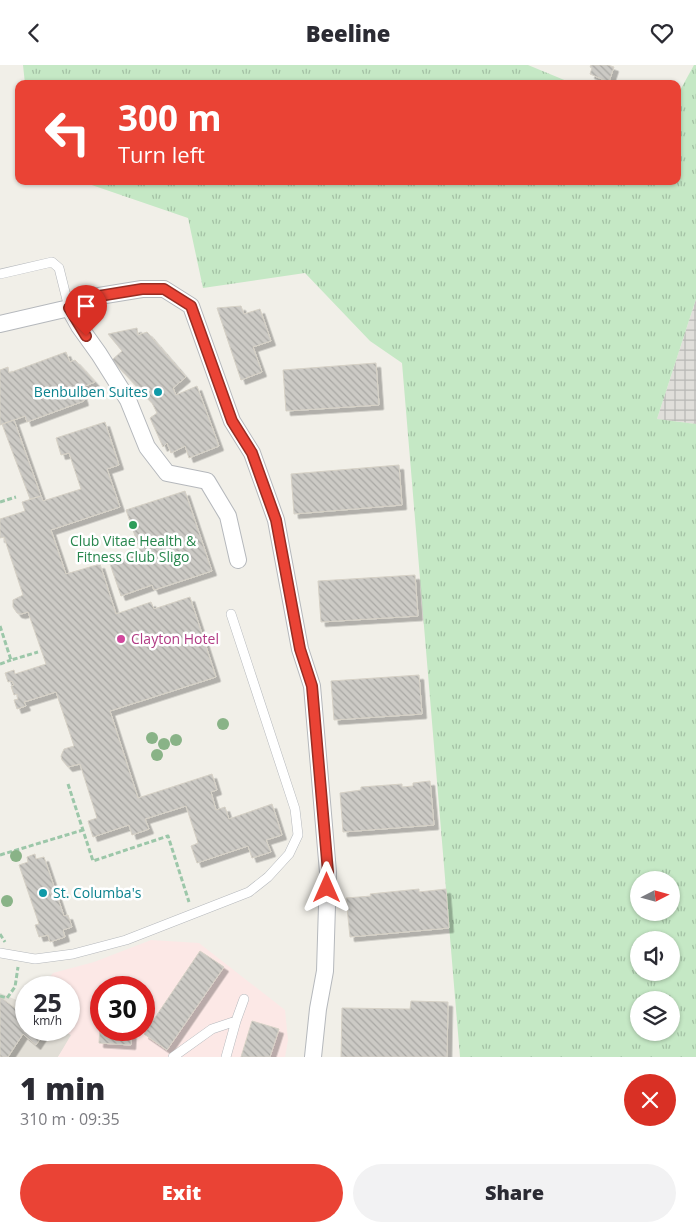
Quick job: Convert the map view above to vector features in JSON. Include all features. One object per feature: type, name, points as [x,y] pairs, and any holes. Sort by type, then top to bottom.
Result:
[{"type":"street","points":[[0,324],[69,308],[93,297],[142,289],[164,289],[191,306],[232,421],[252,453],[276,520],[300,649],[312,686],[328,872],[325,971],[318,1009],[313,1057]]},
{"type":"street","points":[[69,308],[128,399],[147,447],[167,473],[207,481],[228,516],[238,560]]},
{"type":"lane","points":[[0,275],[52,262],[59,268],[69,308]]},
{"type":"lane","points":[[0,953],[34,959],[72,954],[126,940],[249,892],[268,877],[289,854],[298,835],[295,809],[231,614]]},
{"type":"lane","points":[[226,1057],[244,999]]},
{"type":"lane","points":[[172,1057],[212,1029],[236,1021]]},
{"type":"path","points":[[0,502],[16,497]]},
{"type":"path","points":[[0,626],[11,661]]},
{"type":"path","points":[[0,664],[38,653]]},
{"type":"path","points":[[68,783],[93,861],[168,836],[193,915]]},
{"type":"path","points":[[0,855],[83,830]]},
{"type":"path","points":[[0,996],[7,998],[15,987],[19,957]]},
{"type":"shaded area","points":[[696,299],[696,424],[657,419]]},
{"type":"shaded area","points":[[151,940],[199,943],[285,1010],[288,1040],[285,1057],[58,1057],[67,1041],[80,1041],[80,976],[51,976],[53,973],[94,962]]},
{"type":"shaded area","points":[[0,993],[15,999],[15,1041],[68,1041],[58,1057],[0,1057]]},
{"type":"green space","points":[[23,65],[528,65],[564,80],[25,80]]},
{"type":"green space","points":[[694,65],[696,65],[696,299],[657,419],[696,424],[696,1057],[460,1057],[402,363],[370,341],[305,273],[203,288],[188,218],[92,185],[681,185],[681,89]]},
{"type":"building","points":[[591,65],[608,65],[614,67],[610,80],[604,80],[590,74],[592,68],[590,67]]},
{"type":"building","points":[[241,306],[244,314],[260,309],[271,341],[253,347],[262,372],[241,380],[217,308]]},
{"type":"building","name":"Benbulben Suites","points":[[137,328],[138,335],[147,332],[186,377],[173,388],[176,395],[197,386],[219,446],[189,458],[185,446],[171,453],[167,443],[163,447],[150,418],[157,413],[152,403],[112,360],[122,351],[108,334]]},
{"type":"building","name":"Benbulben Suites","points":[[66,352],[70,362],[75,360],[95,382],[80,388],[84,401],[27,422],[25,416],[0,425],[0,370],[8,367],[9,373]]},
{"type":"building","points":[[376,363],[379,405],[286,411],[283,370]]},
{"type":"building","points":[[14,420],[41,496],[30,499],[2,424]]},
{"type":"building","name":"Clayton Hotel","points":[[105,422],[119,465],[107,469],[120,507],[51,530],[66,574],[100,564],[116,614],[151,602],[154,609],[190,597],[216,677],[110,711],[138,798],[212,774],[217,790],[211,792],[216,810],[225,807],[229,819],[272,804],[282,835],[266,840],[271,852],[252,858],[248,846],[197,863],[191,846],[198,843],[186,806],[145,819],[149,829],[132,835],[129,825],[93,837],[88,821],[97,818],[80,764],[68,767],[62,760],[61,756],[64,749],[74,746],[56,692],[24,702],[26,706],[17,709],[14,700],[18,699],[17,694],[14,695],[11,686],[14,685],[12,681],[8,682],[5,673],[14,670],[15,674],[46,664],[28,612],[17,613],[13,607],[13,600],[23,595],[4,537],[0,538],[0,519],[25,511],[22,502],[41,496],[43,501],[81,489],[69,453],[61,455],[56,438]]},
{"type":"building","points":[[399,465],[402,505],[294,514],[291,474]]},
{"type":"building","points":[[185,491],[212,571],[154,590],[152,585],[121,596],[110,564],[141,553],[126,510]]},
{"type":"building","points":[[415,575],[418,616],[321,622],[318,581]]},
{"type":"building","points":[[419,675],[422,714],[334,720],[331,681]]},
{"type":"building","points":[[430,781],[434,825],[343,832],[340,793],[361,790],[361,787],[402,784],[402,787],[413,786],[413,783]]},
{"type":"building","name":"St. Columba's","points":[[35,854],[36,859],[44,857],[64,916],[68,915],[72,927],[63,930],[65,937],[50,942],[48,935],[39,937],[35,925],[39,924],[19,865],[28,862],[27,857]]},
{"type":"building","points":[[419,889],[419,892],[446,889],[449,928],[350,937],[346,898]]},
{"type":"building","points":[[200,951],[224,967],[167,1050],[154,1041],[155,1018]]},
{"type":"building","points":[[0,997],[15,1008],[15,1041],[18,1041],[8,1057],[0,1057]]},
{"type":"building","points":[[411,1001],[448,1002],[447,1057],[341,1057],[342,1008],[410,1009]]},
{"type":"building","points":[[252,1021],[279,1029],[270,1057],[241,1057]]},
{"type":"building","points":[[99,1041],[131,1041],[131,1045],[99,1043]]},
{"type":"place","name":"Benbulben Suites","points":[[158,392]]},
{"type":"place","name":"Club Vitae Health & Fitness Club Sligo","points":[[133,525]]},
{"type":"place","name":"Clayton Hotel","points":[[121,639]]},
{"type":"place","name":"St. Columba's","points":[[43,893]]},
{"type":"route","points":[[86,336],[69,308],[93,297],[142,289],[164,289],[191,306],[232,421],[252,453],[276,520],[300,649],[312,686],[328,872],[327,888]]}]
